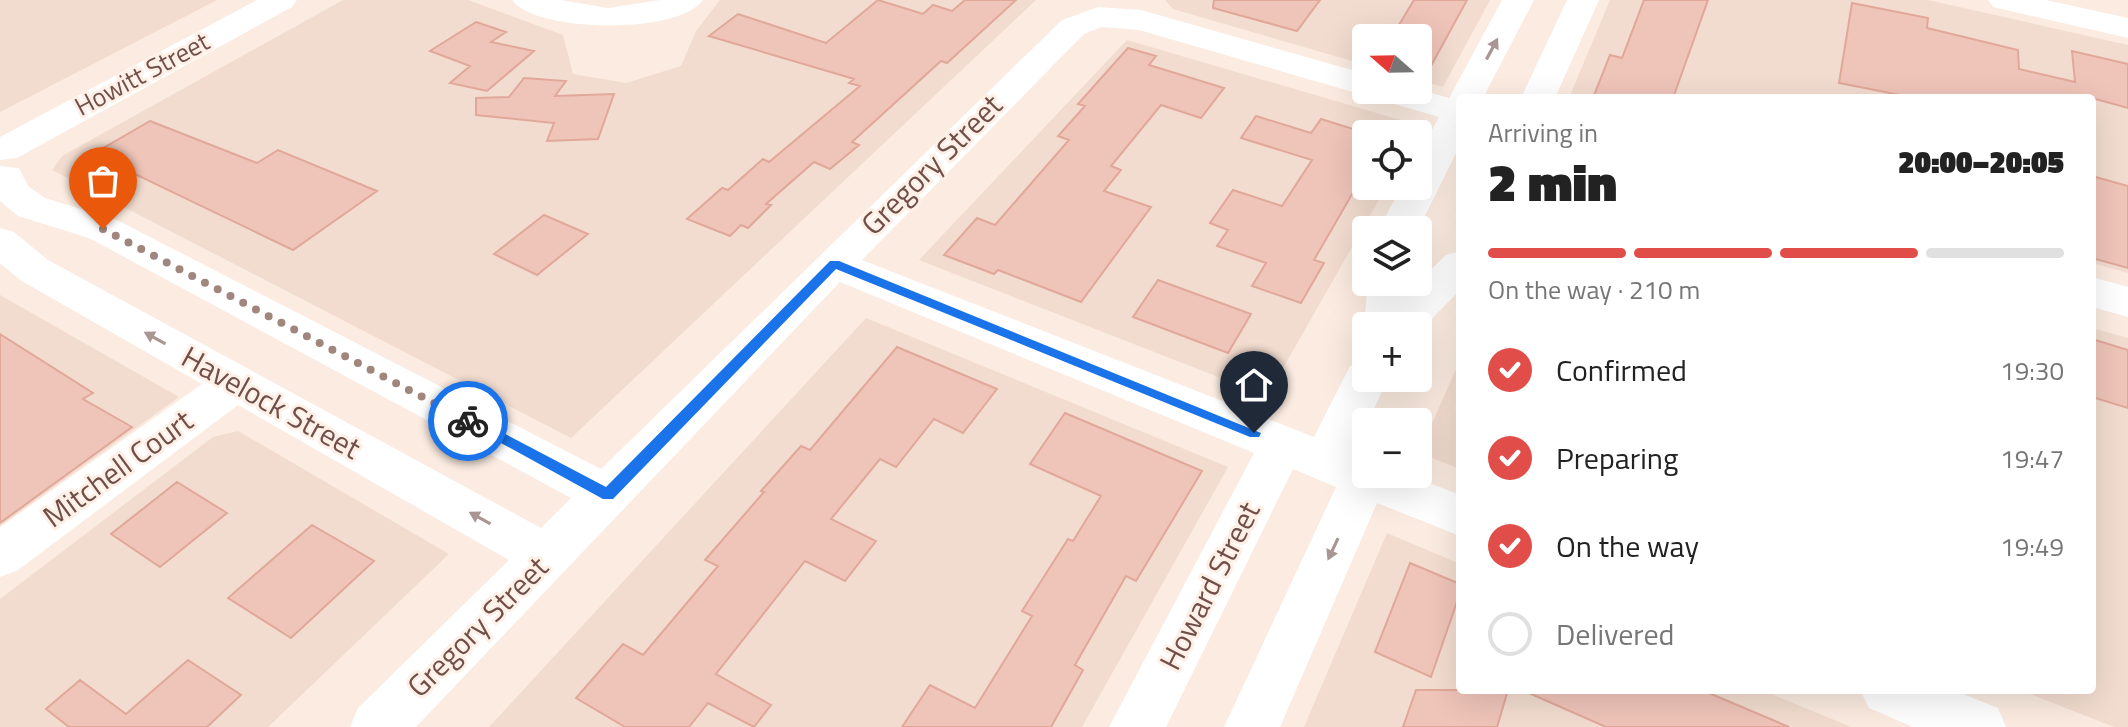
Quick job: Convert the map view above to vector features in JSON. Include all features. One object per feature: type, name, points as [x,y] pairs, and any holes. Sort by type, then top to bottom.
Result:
[{"type":"street","name":"Howitt Street","points":[[2,164],[281,0]]},
{"type":"street","points":[[528,0],[588,18],[632,17],[687,0]]},
{"type":"street","points":[[1468,94],[1518,0]]},
{"type":"street","points":[[1540,94],[1583,0]]},
{"type":"street","points":[[2004,0],[2128,28]]},
{"type":"street","points":[[1119,8],[1154,24],[1352,81]]},
{"type":"street","name":"Gregory Street","points":[[378,727],[1061,36],[1088,20],[1119,8]]},
{"type":"street","points":[[632,17],[637,52]]},
{"type":"street","points":[[1432,101],[1456,107]]},
{"type":"street","points":[[1405,216],[1456,118]]},
{"type":"street","points":[[2,164],[11,191],[32,208],[103,229],[608,495]]},
{"type":"street","name":"Havelock Street","points":[[0,241],[34,270],[548,557]]},
{"type":"street","points":[[834,264],[1456,514]]},
{"type":"street","points":[[1413,312],[1456,269]]},
{"type":"street","points":[[2096,293],[2128,302]]},
{"type":"street","name":"Mitchell Court","points":[[0,555],[236,383]]},
{"type":"street","points":[[1252,727],[1324,462],[1359,392]]},
{"type":"street","name":"Howard Street","points":[[1137,727],[1324,462]]},
{"type":"street","points":[[1896,694],[1951,721]]},
{"type":"shaded area","points":[[0,0],[217,0],[0,112]]},
{"type":"shaded area","points":[[343,0],[468,0],[563,35],[573,74],[626,83],[681,66],[696,31],[720,0],[1036,0],[571,438],[52,170],[62,156]]},
{"type":"shaded area","points":[[1165,0],[1490,0],[1443,87],[1432,84],[1432,24],[1352,24],[1352,61],[1173,9]]},
{"type":"shaded area","points":[[1610,0],[1928,0],[2128,45],[2128,273],[2096,264],[2096,94],[1571,94]]},
{"type":"shaded area","points":[[1127,40],[1400,120],[1352,120],[1352,200],[1379,200],[1370,216],[1352,216],[1352,247],[1267,396],[919,260]]},
{"type":"shaded area","points":[[0,295],[179,397],[0,526]]},
{"type":"shaded area","points":[[866,318],[1228,467],[1082,727],[489,727]]},
{"type":"shaded area","points":[[2096,329],[2128,338],[2128,727],[2114,727],[2030,694],[2096,694]]},
{"type":"shaded area","points":[[1456,369],[1456,467],[1432,458],[1432,424]]},
{"type":"shaded area","points":[[238,431],[449,554],[268,727],[0,727],[0,599],[213,437]]},
{"type":"shaded area","points":[[1387,533],[1456,562],[1456,694],[1772,694],[1851,727],[1304,727]]},
{"type":"building","points":[[878,0],[923,14],[933,5],[952,11],[965,0],[1016,0],[947,63],[941,61],[852,142],[859,145],[830,169],[814,162],[766,204],[771,205],[748,228],[741,225],[730,236],[687,219],[722,188],[728,190],[763,159],[769,162],[860,86],[849,83],[854,79],[709,36],[738,14],[826,43]]},
{"type":"building","points":[[1214,0],[1320,0],[1297,31],[1213,8]]},
{"type":"building","points":[[1414,0],[1467,0],[1432,64],[1432,24],[1399,24]]},
{"type":"building","points":[[1644,0],[1708,0],[1674,94],[1595,94],[1610,55],[1622,58]]},
{"type":"building","points":[[1852,3],[1928,18],[1927,28],[2018,50],[2019,69],[2075,82],[2072,51],[2128,64],[2128,108],[2096,99],[2096,94],[1895,94],[1839,83]]},
{"type":"building","points":[[476,22],[506,32],[491,42],[534,51],[487,91],[450,83],[470,66],[430,51]]},
{"type":"building","points":[[1128,48],[1156,56],[1149,65],[1224,88],[1201,118],[1161,105],[1111,166],[1121,170],[1104,191],[1151,207],[1081,302],[998,270],[994,274],[944,255],[977,218],[995,225],[1069,140],[1058,136],[1085,106],[1078,104]]},
{"type":"building","points":[[524,78],[566,81],[555,96],[614,94],[598,139],[547,141],[554,123],[476,115],[476,98],[509,97]]},
{"type":"building","points":[[1256,116],[1311,133],[1321,119],[1352,129],[1352,194],[1314,260],[1324,263],[1301,303],[1252,286],[1266,263],[1217,246],[1228,230],[1210,223],[1233,190],[1282,206],[1312,160],[1241,138]]},
{"type":"building","points":[[150,121],[257,163],[278,150],[377,191],[293,250],[93,154]]},
{"type":"building","points":[[2096,177],[2128,186],[2128,268],[2096,259]]},
{"type":"building","points":[[544,215],[588,234],[537,275],[494,254]]},
{"type":"building","points":[[1158,280],[1251,314],[1228,353],[1133,317]]},
{"type":"building","points":[[0,334],[93,393],[83,399],[132,427],[0,523]]},
{"type":"building","points":[[2096,340],[2128,350],[2128,408],[2096,398]]},
{"type":"building","points":[[897,347],[997,389],[963,433],[934,419],[896,467],[880,459],[831,519],[876,541],[845,581],[805,561],[716,674],[771,705],[754,727],[708,703],[689,727],[625,727],[576,698],[623,644],[643,655],[718,566],[705,560],[764,492],[761,491],[801,446],[810,450]]},
{"type":"building","points":[[1065,413],[1202,471],[1136,581],[1126,576],[1075,665],[1083,670],[1051,727],[902,727],[930,685],[975,708],[1032,616],[1022,611],[1068,539],[1073,541],[1101,496],[1030,464]]},
{"type":"building","points":[[177,482],[227,513],[160,567],[111,534]]},
{"type":"building","points":[[312,525],[374,561],[291,638],[228,598]]},
{"type":"building","points":[[1410,563],[1456,582],[1456,605],[1431,677],[1375,652]]},
{"type":"building","points":[[188,660],[241,695],[207,727],[69,727],[46,709],[80,680],[126,714]]},
{"type":"building","points":[[1416,690],[1507,694],[1497,727],[1403,727]]},
{"type":"building","points":[[1531,694],[1711,694],[1789,727],[1606,727]]},
{"type":"way so far","points":[[103,229],[468,421]]},
{"type":"route","points":[[468,421],[608,495],[834,264],[1254,433]]}]
